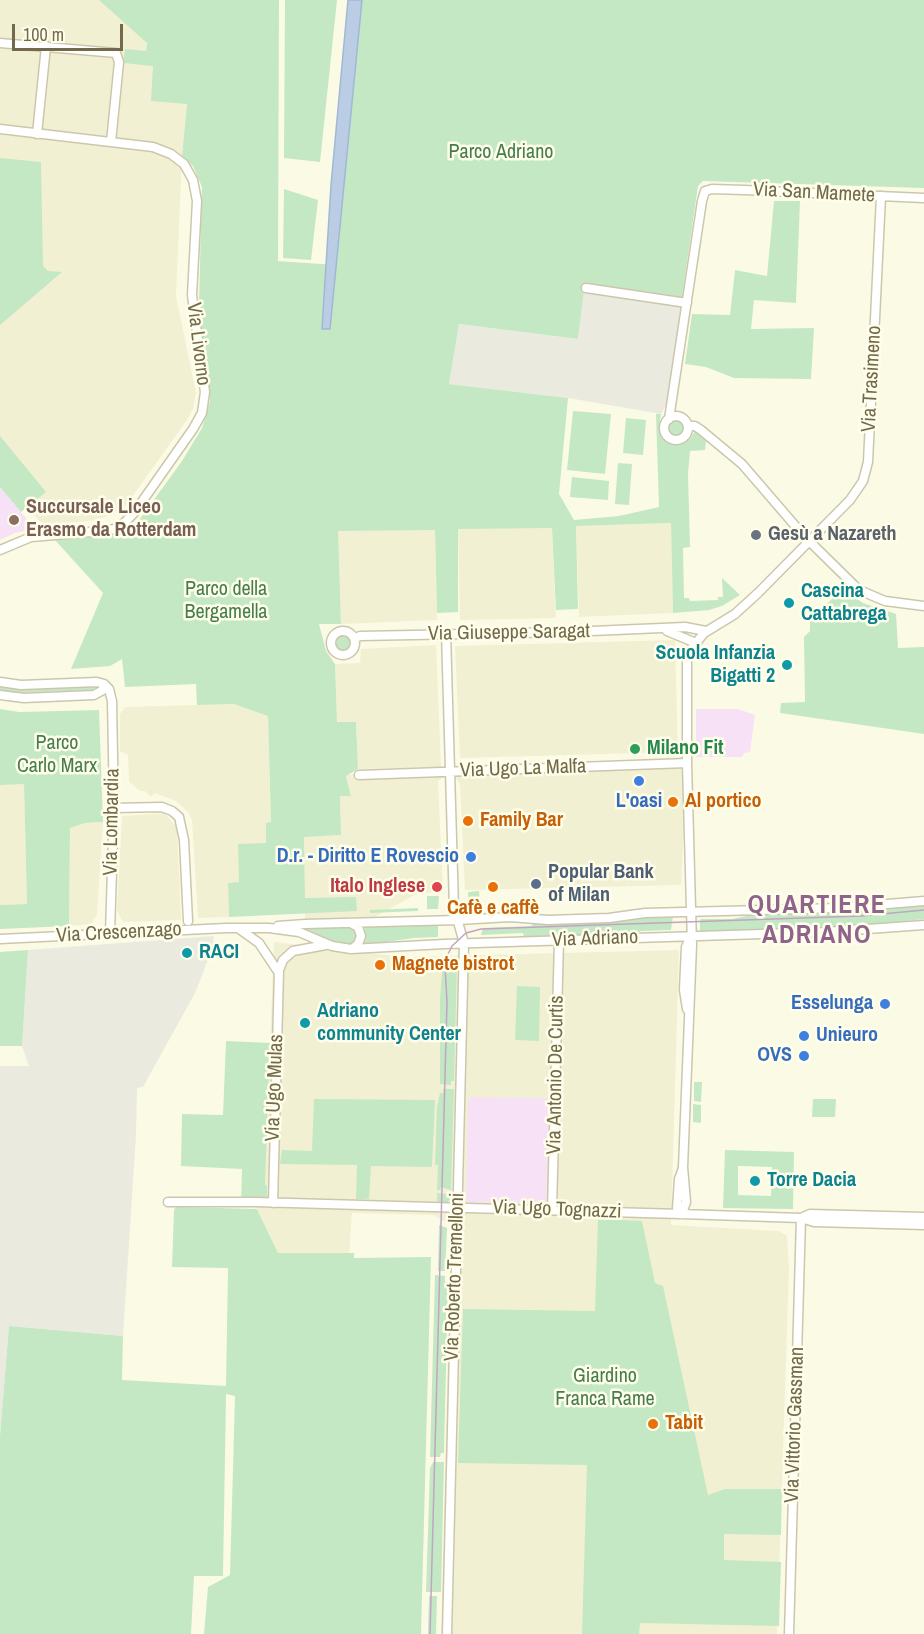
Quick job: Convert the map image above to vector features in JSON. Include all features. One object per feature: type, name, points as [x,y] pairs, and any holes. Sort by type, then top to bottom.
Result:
[{"type":"street","points":[[0,43],[116,53],[119,62],[111,142]]},
{"type":"street","points":[[36,134],[45,46]]},
{"type":"street","name":"Via Livorno","points":[[0,129],[148,146],[163,150],[184,164],[193,180],[197,207],[192,295],[205,380],[203,408],[190,435],[134,513],[124,523],[114,529],[103,531],[31,537],[0,550]]},
{"type":"street","name":"Via San Mamete","points":[[687,303],[705,191],[734,189],[924,198]]},
{"type":"street","name":"Via Trasimeno","points":[[809,541],[855,494],[867,470],[881,196]]},
{"type":"street","points":[[586,288],[687,303],[673,399],[674,418],[664,429],[674,440],[685,437],[688,426],[684,420],[674,418]]},
{"type":"street","points":[[688,426],[695,426],[701,430],[742,464],[809,541],[840,573],[865,594],[888,602],[924,606]]},
{"type":"street","points":[[681,1214],[686,1202],[683,1167],[688,1011],[684,990],[686,947],[692,936],[686,668],[689,655],[706,631],[740,610],[809,541]]},
{"type":"street","name":"Via Giuseppe Saragat","points":[[355,638],[446,633],[685,627],[706,631]]},
{"type":"street","name":"Via Giuseppe Saragat","points":[[663,629],[696,643]]},
{"type":"street","name":"Via Roberto Tremelloni","points":[[446,633],[454,908],[464,943],[447,1634]]},
{"type":"street","points":[[0,682],[21,685],[94,682],[112,710]]},
{"type":"street","points":[[0,695],[24,698],[98,691]]},
{"type":"street","name":"Via Lombardia","points":[[98,691],[111,697],[112,710],[114,808],[110,933]]},
{"type":"street","name":"Via Ugo La Malfa","points":[[359,775],[687,763]]},
{"type":"street","points":[[114,808],[162,807],[179,817],[184,840],[188,921]]},
{"type":"street","name":"Via Adriano","points":[[269,928],[293,924],[522,917],[548,920],[609,918],[626,914],[839,908],[924,901]]},
{"type":"street","points":[[347,923],[357,926],[361,933],[360,941],[351,949]]},
{"type":"street","name":"Via Adriano","points":[[238,928],[269,928],[299,932],[327,945],[351,949],[464,943],[826,932],[924,924]]},
{"type":"street","points":[[238,928],[259,943],[279,973]]},
{"type":"street","name":"Via Crescenzago","points":[[0,939],[238,928]]},
{"type":"street","name":"Via Antonio De Curtis","points":[[552,1210],[559,940]]},
{"type":"street","points":[[279,973],[284,960],[293,951],[327,945]]},
{"type":"street","name":"Via Ugo Mulas","points":[[273,1203],[279,973]]},
{"type":"street","name":"Via Ugo Tognazzi","points":[[168,1202],[552,1210],[801,1218],[814,1222],[924,1225]]},
{"type":"street","name":"Via Ugo Tognazzi","points":[[801,1218],[810,1214],[924,1217]]},
{"type":"street","name":"Via Vittorio Gassman","points":[[789,1634],[801,1218]]},
{"type":"shaded area","points":[[0,0],[150,0],[146,51],[124,63],[153,65],[187,104],[182,156],[176,296],[196,393],[193,409],[124,508],[98,520],[43,525],[0,478]]},
{"type":"shaded area","points":[[585,282],[684,299],[670,398],[661,414],[568,398],[449,384],[459,324],[578,339]]},
{"type":"shaded area","name":"Succursale Liceo Erasmo da Rotterdam","points":[[0,487],[35,529],[15,533],[0,540]]},
{"type":"shaded area","points":[[671,523],[673,613],[579,617],[576,526]]},
{"type":"shaded area","points":[[552,526],[556,618],[460,620],[458,529]]},
{"type":"shaded area","points":[[435,529],[437,620],[341,624],[337,531]]},
{"type":"shaded area","points":[[675,640],[678,752],[460,758],[455,646]]},
{"type":"shaded area","points":[[436,645],[441,767],[358,769],[356,722],[337,722],[335,664],[360,663],[361,649]]},
{"type":"shaded area","points":[[234,704],[268,715],[271,823],[267,830],[266,843],[239,882],[228,883],[229,917],[198,918],[192,820],[188,812],[176,801],[155,793],[151,797],[129,782],[128,755],[120,751],[120,714],[125,707]]},
{"type":"shaded area","points":[[696,709],[738,709],[755,715],[750,752],[744,753],[742,757],[696,757]]},
{"type":"shaded area","points":[[687,763],[681,885],[465,890],[460,784],[451,771]]},
{"type":"shaded area","points":[[451,771],[438,781],[443,892],[418,893],[371,919],[305,921],[304,837],[341,835],[340,796],[351,795],[346,775]]},
{"type":"shaded area","points":[[24,783],[27,904],[0,905],[0,785]]},
{"type":"shaded area","points":[[165,813],[177,828],[181,920],[123,922],[117,911],[122,816]]},
{"type":"shaded area","points":[[103,822],[97,915],[91,924],[69,926],[70,828],[85,823]]},
{"type":"shaded area","points":[[214,936],[213,947],[195,993],[143,1087],[137,1088],[123,1336],[9,1326],[0,1436],[0,1066],[29,1066],[22,1046],[28,950]]},
{"type":"shaded area","points":[[274,942],[405,957],[679,950],[671,1225],[779,1231],[787,1236],[789,1269],[777,1634],[441,1634],[451,1222],[433,1215],[352,1213],[349,1253],[278,1253],[257,1209],[270,1043]]},
{"type":"shaded area","points":[[468,1097],[550,1098],[546,1199],[544,1202],[469,1202],[466,1200]]},
{"type":"green space","name":"Parco Adriano","points":[[99,0],[279,0],[278,261],[336,265],[361,0],[924,0],[924,188],[703,181],[698,186],[682,297],[585,283],[578,339],[459,324],[449,384],[568,398],[559,494],[574,520],[619,516],[659,507],[656,414],[661,414],[659,427],[667,441],[682,444],[690,439],[695,431],[706,441],[705,450],[690,451],[688,473],[690,547],[683,548],[684,598],[689,598],[690,601],[718,600],[718,597],[723,597],[722,578],[740,595],[722,606],[709,610],[673,613],[671,523],[576,526],[578,609],[556,610],[552,528],[458,529],[458,612],[437,613],[435,530],[338,531],[341,624],[319,624],[326,651],[335,664],[337,722],[356,722],[358,769],[346,776],[351,796],[340,796],[341,835],[304,837],[305,898],[356,897],[357,911],[229,917],[228,883],[239,882],[238,844],[266,843],[266,823],[271,822],[268,716],[234,704],[197,705],[196,684],[125,687],[122,659],[110,666],[71,669],[103,593],[55,540],[108,536],[132,526],[140,519],[182,461],[202,428],[210,401],[199,302],[202,187],[193,166],[182,156],[187,104],[151,101],[153,66],[123,63],[125,49],[146,51],[147,43]]},
{"type":"green space","points":[[285,0],[337,0],[320,162],[284,158]]},
{"type":"green space","points":[[0,158],[41,162],[43,266],[48,271],[62,272],[0,325]]},
{"type":"green space","points":[[284,189],[318,200],[311,260],[283,258]]},
{"type":"green space","points":[[774,201],[800,201],[796,303],[754,300],[751,329],[814,328],[811,379],[734,378],[706,367],[685,364],[692,314],[730,315],[735,270],[767,276]]},
{"type":"green space","points":[[573,411],[611,414],[605,474],[567,470]]},
{"type":"green space","points":[[626,418],[646,420],[643,455],[623,453]]},
{"type":"green space","points":[[676,418],[683,421],[686,428],[683,435],[676,438],[669,435],[666,428],[669,421]]},
{"type":"green space","points":[[0,436],[46,492],[21,512],[0,487]]},
{"type":"green space","points":[[618,463],[632,464],[629,505],[615,504]]},
{"type":"green space","points":[[572,477],[609,481],[608,500],[570,497]]},
{"type":"green space","points":[[842,589],[863,603],[896,614],[898,648],[924,647],[924,734],[780,713],[781,703],[805,702],[804,637],[810,631],[810,621]]},
{"type":"green space","points":[[343,634],[349,637],[352,643],[349,649],[343,652],[337,649],[334,643],[337,637]]},
{"type":"green space","points":[[94,685],[94,690],[13,693],[0,691],[0,686]]},
{"type":"green space","name":"Parco Carlo Marx","points":[[0,709],[19,712],[99,710],[103,822],[85,823],[70,828],[69,926],[0,929],[0,905],[27,904],[24,784],[0,785]]},
{"type":"green space","points":[[479,891],[480,906],[469,906],[468,892]]},
{"type":"green space","points":[[427,896],[439,896],[438,909],[427,909]]},
{"type":"green space","points":[[924,904],[924,919],[863,926],[701,932],[700,930],[701,919],[862,911]]},
{"type":"green space","points":[[418,908],[418,911],[370,913],[370,910]]},
{"type":"green space","points":[[673,916],[671,930],[642,931],[632,934],[524,937],[523,933],[481,935],[483,928],[532,926],[533,923],[607,922],[630,918]]},
{"type":"green space","points":[[438,925],[438,937],[364,945],[366,938],[364,926]]},
{"type":"green space","points":[[351,927],[356,933],[356,938],[350,945],[338,944],[302,928]]},
{"type":"green space","points":[[28,950],[22,1046],[0,1046],[0,952]]},
{"type":"green space","points":[[443,957],[455,957],[457,965],[454,1081],[451,1081],[451,1085],[440,1084],[440,1000]]},
{"type":"green space","points":[[517,986],[540,987],[539,1041],[515,1040]]},
{"type":"green space","points":[[226,1041],[270,1043],[265,1184],[267,1200],[241,1203],[242,1169],[181,1166],[182,1114],[223,1115]]},
{"type":"green space","points":[[694,1082],[702,1082],[701,1102],[694,1101]]},
{"type":"green space","points":[[443,1089],[454,1089],[451,1190],[441,1187],[437,1190],[438,1165],[435,1165],[437,1107]]},
{"type":"green space","points":[[314,1099],[435,1100],[432,1167],[371,1166],[369,1199],[356,1199],[357,1165],[280,1164],[282,1150],[312,1151]]},
{"type":"green space","points":[[813,1099],[836,1099],[835,1117],[812,1117]]},
{"type":"green space","points":[[693,1104],[701,1105],[701,1123],[693,1122]]},
{"type":"green space","points":[[725,1150],[794,1152],[793,1209],[723,1208]],"holes":[[[738,1166],[772,1167],[771,1196],[738,1195]]]},
{"type":"green space","points":[[437,1193],[453,1193],[452,1199],[445,1204],[437,1203]]},
{"type":"green space","points":[[178,1207],[257,1209],[278,1253],[354,1253],[354,1258],[431,1257],[421,1634],[204,1634],[208,1587],[230,1575],[235,1396],[226,1394],[223,1576],[194,1576],[191,1634],[0,1634],[0,1436],[9,1326],[123,1336],[122,1380],[226,1386],[228,1268],[172,1267],[174,1211]]},
{"type":"green space","name":"Giardino Franca Rame","points":[[598,1219],[642,1221],[655,1283],[663,1286],[708,1495],[725,1489],[782,1489],[781,1535],[724,1534],[724,1560],[781,1562],[779,1626],[640,1623],[639,1634],[582,1634],[587,1465],[458,1463],[463,1309],[595,1311]]},
{"type":"green space","points":[[439,1225],[447,1228],[445,1271],[438,1271]]},
{"type":"green space","points":[[435,1275],[445,1276],[445,1282],[448,1282],[444,1453],[441,1453],[440,1457],[430,1457]]},
{"type":"green space","points":[[433,1462],[444,1462],[441,1592],[426,1592],[430,1468]]},
{"type":"green space","points":[[429,1596],[437,1596],[436,1634],[428,1634]]},
{"type":"water","points":[[348,0],[362,0],[330,329],[322,329],[331,185]]},
{"type":"tram line","points":[[430,1634],[447,1002],[445,967],[452,946],[466,933],[481,929],[861,916],[924,910]]},
{"type":"place","name":"Succursale Liceo Erasmo da Rotterdam","points":[[14,520]]},
{"type":"place","name":"Gesù a Nazareth","points":[[756,535]]},
{"type":"place","name":"Cascina Cattabrega","points":[[789,603]]},
{"type":"place","name":"Scuola Infanzia Bigatti 2","points":[[787,665]]},
{"type":"place","name":"Milano Fit","points":[[635,749]]},
{"type":"place","name":"L'oasi","points":[[639,781]]},
{"type":"place","name":"Al portico","points":[[673,802]]},
{"type":"place","name":"Family Bar","points":[[468,821]]},
{"type":"place","name":"D.r. - Diritto E Rovescio","points":[[471,857]]},
{"type":"place","name":"Popular Bank of Milan","points":[[536,884]]},
{"type":"place","name":"Italo Inglese","points":[[437,887]]},
{"type":"place","name":"Cafè e caffè","points":[[493,887]]},
{"type":"place","name":"RACI","points":[[187,953]]},
{"type":"place","name":"Magnete bistrot","points":[[380,965]]},
{"type":"place","name":"Esselunga","points":[[885,1004]]},
{"type":"place","name":"Adriano community Center","points":[[305,1023]]},
{"type":"place","name":"Unieuro","points":[[804,1036]]},
{"type":"place","name":"OVS","points":[[804,1056]]},
{"type":"place","name":"Torre Dacia","points":[[755,1181]]},
{"type":"place","name":"Tabit","points":[[653,1424]]},
{"type":"district","name":"QUARTIERE ADRIANO","points":[[817,921]]},
{"type":"park label","name":"Parco della Bergamella","points":[[226,602]]}]
